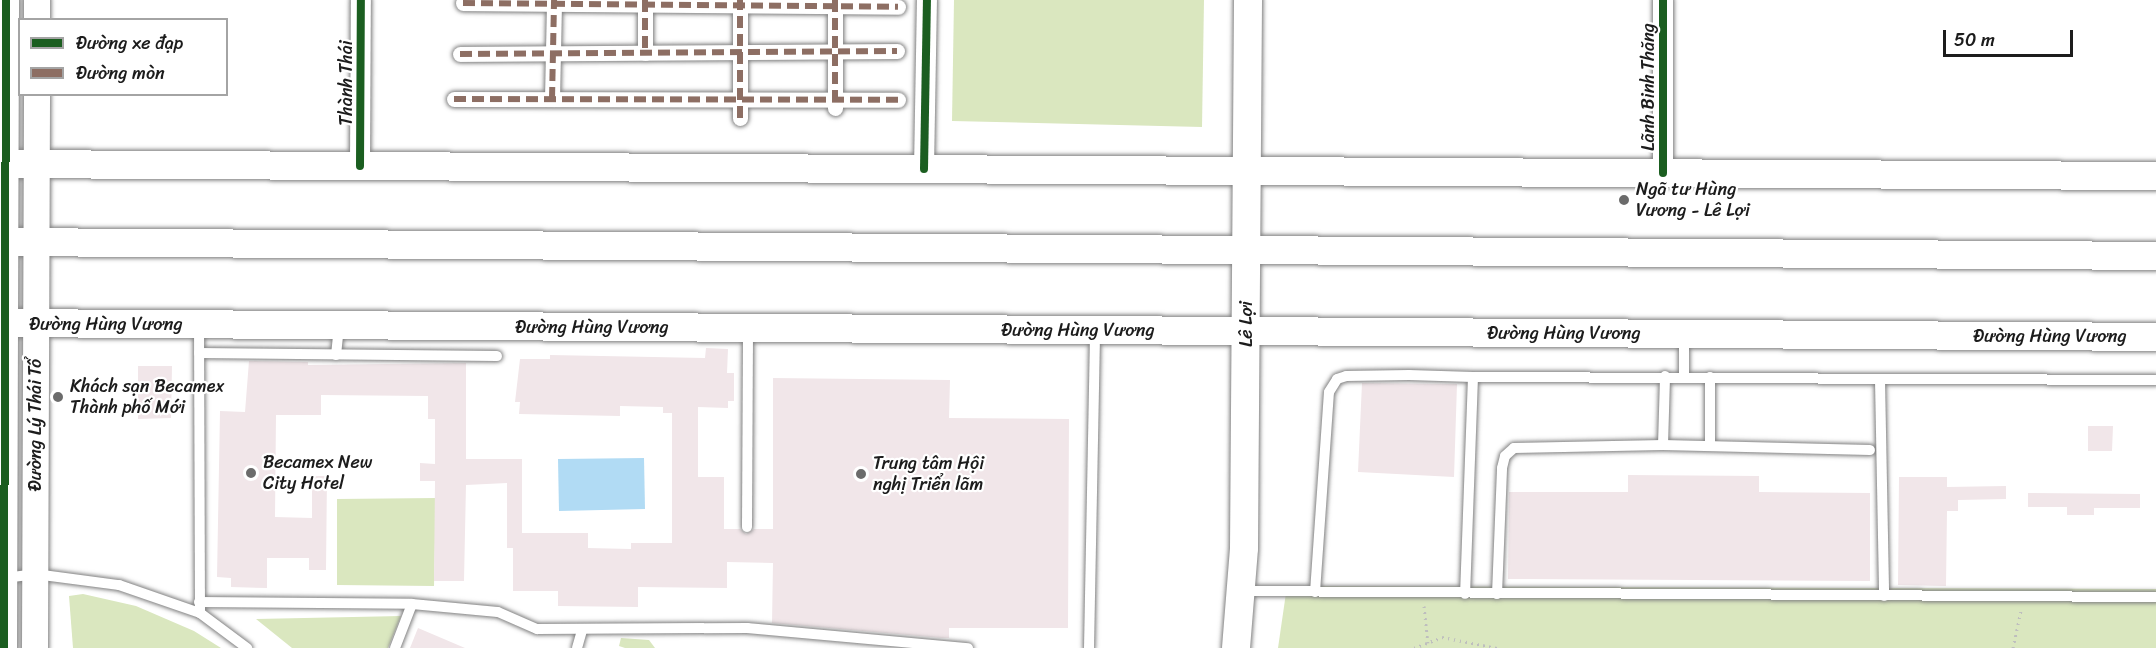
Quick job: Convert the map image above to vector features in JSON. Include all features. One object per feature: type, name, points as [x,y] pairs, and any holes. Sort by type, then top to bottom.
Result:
[{"type":"main road","name":"Lê Lợi","points":[[1236,648],[1242,591],[1248,0]]},
{"type":"main road","points":[[3,164],[2156,176]]},
{"type":"main road","points":[[2,242],[2156,255]]},
{"type":"main road","name":"Đường Hùng Vương","points":[[3,323],[2156,337]]},
{"type":"street","name":"Đường Lý Thái Tổ","points":[[4,648],[12,596],[2,242],[6,0]]},
{"type":"street","points":[[37,0],[37,18]]},
{"type":"street","name":"Thành Thái","points":[[360,166],[361,0]]},
{"type":"street","points":[[924,169],[927,0]]},
{"type":"street","name":"Lãnh Binh Thăng","points":[[1663,0],[1663,173]]},
{"type":"street","points":[[552,99],[554,2]]},
{"type":"street","points":[[645,2],[645,53]]},
{"type":"street","points":[[463,3],[835,3],[898,7]]},
{"type":"street","points":[[740,3],[740,118]]},
{"type":"street","points":[[835,3],[835,104]]},
{"type":"street","points":[[460,54],[897,51]]},
{"type":"street","name":"Đường Lý Thái Tổ","points":[[12,596],[35,574],[37,96]]},
{"type":"street","points":[[454,99],[740,100],[835,104],[898,100]]},
{"type":"street","name":"Đường Lý Thái Tổ","points":[[12,596],[35,648]]},
{"type":"lane","points":[[199,324],[200,608],[247,648]]},
{"type":"lane","points":[[336,355],[339,325]]},
{"type":"lane","points":[[747,527],[748,328]]},
{"type":"lane","points":[[1089,648],[1095,330]]},
{"type":"lane","points":[[1684,334],[1684,377]]},
{"type":"lane","points":[[199,354],[497,356]]},
{"type":"lane","points":[[1315,592],[1328,402],[1337,379],[1346,376],[1665,375],[1880,380],[2156,380]]},
{"type":"lane","points":[[1663,445],[1665,375]]},
{"type":"lane","points":[[1465,594],[1473,377]]},
{"type":"lane","points":[[1710,377],[1710,446]]},
{"type":"lane","points":[[1880,380],[1884,596]]},
{"type":"lane","points":[[1497,594],[1502,468],[1505,456],[1514,448],[1663,445],[1870,450]]},
{"type":"lane","points":[[35,574],[119,585],[200,608],[412,604],[498,612],[537,629],[747,628],[968,648]]},
{"type":"lane","points":[[1242,591],[2156,597]]},
{"type":"lane","points":[[395,648],[412,604]]},
{"type":"lane","points":[[577,648],[582,630]]},
{"type":"path","points":[[1423,595],[1428,643]]},
{"type":"path","points":[[2013,648],[2024,596]]},
{"type":"path","points":[[1414,648],[1442,637],[1497,648]]},
{"type":"green space","points":[[954,0],[1204,0],[1202,127],[952,121]]},
{"type":"green space","points":[[436,498],[434,586],[337,585],[337,499]]},
{"type":"green space","points":[[1287,586],[2156,589],[2156,648],[1278,648]]},
{"type":"green space","points":[[83,594],[136,606],[194,631],[221,648],[73,648],[69,596]]},
{"type":"green space","points":[[401,616],[388,648],[292,648],[256,619]]},
{"type":"green space","points":[[621,638],[649,640],[655,648],[625,648],[619,646]]},
{"type":"water","points":[[644,458],[645,509],[559,511],[558,459]]},
{"type":"building","points":[[706,348],[728,349],[727,373],[734,373],[734,401],[728,401],[728,408],[698,407],[698,477],[724,477],[724,529],[740,529],[746,534],[754,529],[773,529],[773,378],[950,380],[949,418],[1069,419],[1068,628],[949,628],[949,638],[942,638],[772,623],[773,563],[727,562],[727,588],[638,587],[638,607],[558,606],[558,591],[513,591],[513,548],[507,548],[507,483],[466,485],[464,581],[434,581],[435,481],[420,481],[420,463],[435,464],[435,419],[428,419],[428,396],[321,395],[321,415],[276,415],[275,517],[312,518],[312,476],[327,476],[326,570],[309,570],[309,558],[267,558],[267,588],[231,587],[231,578],[217,577],[220,411],[245,412],[249,361],[308,362],[308,365],[466,363],[466,459],[522,459],[522,533],[588,533],[588,548],[631,549],[631,543],[672,543],[672,413],[663,413],[663,407],[620,406],[620,416],[519,414],[520,402],[515,402],[520,359],[550,359],[550,355],[705,358]]},
{"type":"building","points":[[138,366],[172,366],[171,418],[138,419]]},
{"type":"building","points":[[1362,383],[1457,384],[1454,477],[1358,472]]},
{"type":"building","points":[[2088,426],[2113,426],[2112,451],[2088,451]]},
{"type":"building","points":[[1628,475],[1759,476],[1759,492],[1870,493],[1870,581],[1508,579],[1509,492],[1628,492]]},
{"type":"building","points":[[1899,477],[1947,477],[1947,487],[2006,486],[2006,499],[1958,500],[1958,511],[1947,511],[1946,586],[1898,585]]},
{"type":"building","points":[[2028,493],[2140,494],[2140,508],[2094,508],[2094,515],[2067,515],[2067,507],[2028,507]]},
{"type":"building","points":[[418,628],[465,648],[410,648]]},
{"type":"marked path","points":[[552,99],[554,0]]},
{"type":"marked path","points":[[645,0],[645,53]]},
{"type":"marked path","points":[[740,0],[740,118]]},
{"type":"marked path","points":[[835,0],[835,108]]},
{"type":"marked path","points":[[463,3],[898,7]]},
{"type":"marked path","points":[[460,54],[897,51]]},
{"type":"marked path","points":[[454,99],[898,100]]},
{"type":"cycle path","points":[[4,648],[6,0]]},
{"type":"cycle path","points":[[360,166],[361,0]]},
{"type":"cycle path","points":[[924,169],[927,0]]},
{"type":"cycle path","points":[[1663,0],[1663,173]]},
{"type":"place","name":"Ngã tư Hùng Vương - Lê Lợi","points":[[1624,200]]},
{"type":"place","name":"Khách sạn Becamex Thành phố Mới","points":[[58,397]]},
{"type":"place","name":"Becamex New City Hotel","points":[[251,473]]},
{"type":"place","name":"Trung tâm Hội nghị Triển lãm","points":[[861,474]]}]
